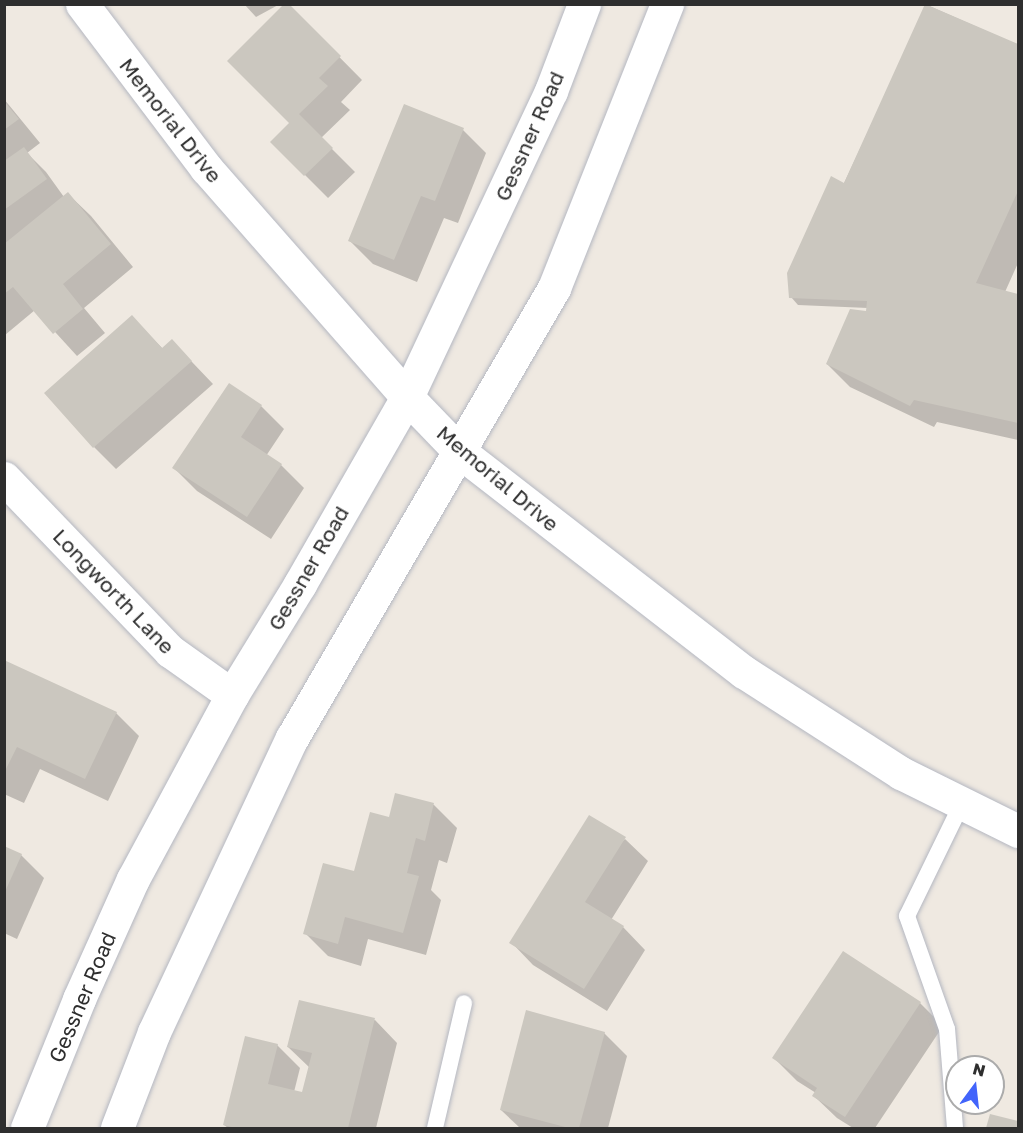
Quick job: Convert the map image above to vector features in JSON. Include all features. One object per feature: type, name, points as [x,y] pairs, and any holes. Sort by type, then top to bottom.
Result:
[{"type":"main road","name":"Memorial Drive","points":[[82,4],[206,168],[460,453],[744,672],[901,773],[1018,831]]},
{"type":"main road","name":"Gessner Road","points":[[27,1128],[79,999],[133,879],[232,695],[300,584],[407,396],[551,91],[584,4]]},
{"type":"main road","points":[[117,1128],[154,1032],[292,738],[554,288],[667,4]]},
{"type":"main road","name":"Longworth Lane","points":[[4,478],[170,651],[232,695]]},
{"type":"lane","points":[[955,1128],[947,1029],[907,916],[962,803]]},
{"type":"lane","points":[[435,1128],[464,1003]]},
{"type":"building","points":[[284,4],[289,4],[341,56],[319,78],[328,86],[299,114],[333,148],[304,176],[270,142],[289,123],[227,61]]},
{"type":"building","points":[[925,4],[1018,44],[1018,191],[976,283],[1018,294],[1018,423],[914,400],[910,406],[826,364],[850,309],[866,311],[867,301],[789,298],[787,273],[831,176],[844,183]]},
{"type":"building","points":[[4,101],[19,119],[4,130]]},
{"type":"building","points":[[404,104],[464,128],[435,201],[421,196],[394,260],[348,241]]},
{"type":"building","points":[[24,147],[47,179],[4,210],[4,161]]},
{"type":"building","points":[[68,192],[111,244],[63,284],[83,309],[53,334],[13,287],[4,294],[4,244]]},
{"type":"building","points":[[132,315],[162,348],[172,339],[192,361],[93,448],[44,393]]},
{"type":"building","points":[[229,383],[262,405],[241,437],[282,464],[247,517],[172,468]]},
{"type":"building","points":[[4,660],[117,712],[85,779],[17,747],[4,773]]},
{"type":"building","points":[[395,793],[434,803],[425,841],[416,838],[407,873],[419,876],[403,933],[345,917],[338,944],[303,934],[323,863],[354,871],[370,812],[389,817]]},
{"type":"building","points":[[589,815],[626,837],[585,902],[624,926],[584,989],[509,943]]},
{"type":"building","points":[[4,846],[22,854],[4,894]]},
{"type":"building","points":[[843,951],[921,1002],[845,1117],[812,1096],[817,1088],[772,1058]]},
{"type":"building","points":[[299,1000],[375,1018],[348,1128],[236,1128],[223,1125],[245,1036],[278,1044],[268,1084],[302,1092],[312,1053],[287,1047]]},
{"type":"building","points":[[526,1010],[605,1032],[579,1128],[569,1128],[500,1110]]},
{"type":"building","points":[[990,1115],[1018,1121],[1018,1128],[986,1128]]}]
